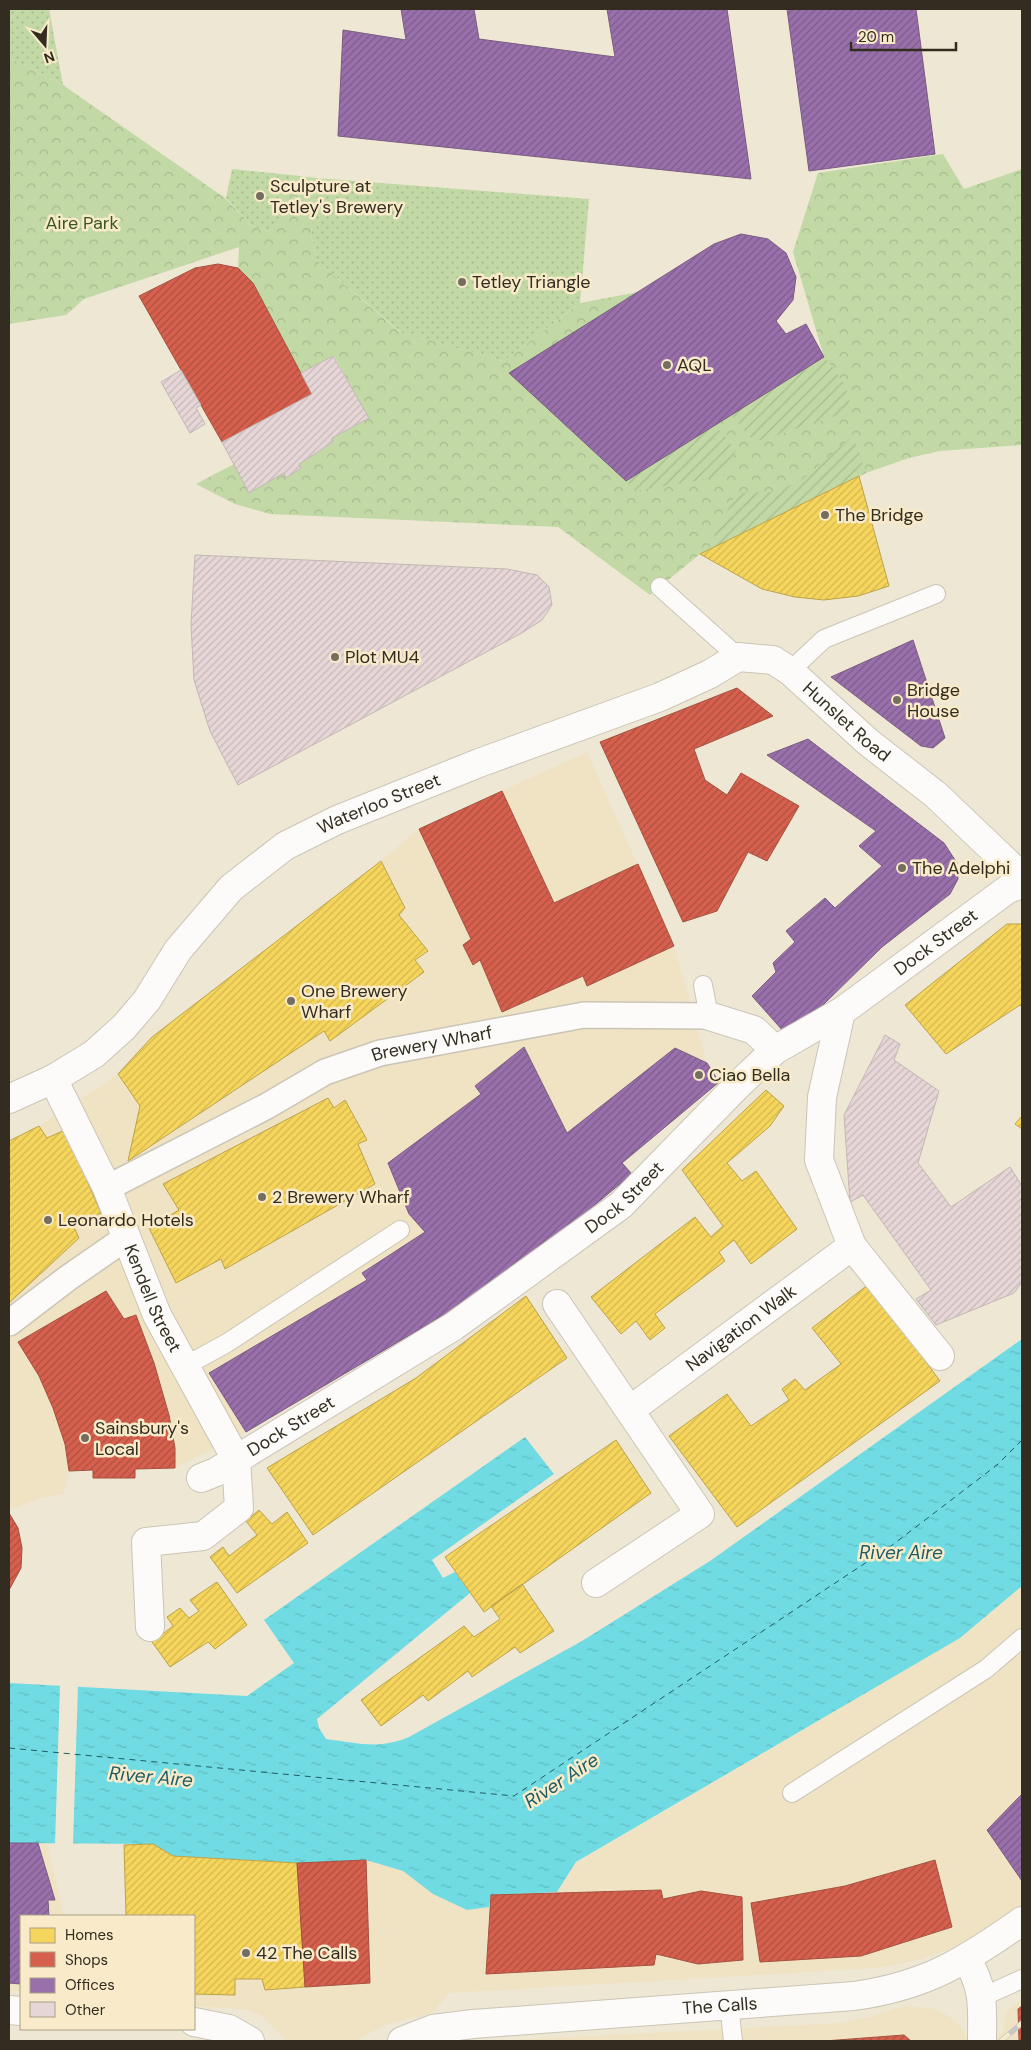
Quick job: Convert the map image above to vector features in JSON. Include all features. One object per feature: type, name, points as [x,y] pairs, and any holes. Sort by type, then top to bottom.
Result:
[{"type":"street","name":"Hunslet Road","points":[[738,657],[773,660],[790,671],[868,742],[943,801],[1022,877]]},
{"type":"street","name":"Waterloo Street","points":[[9,1099],[53,1079],[94,1054],[124,1027],[147,1000],[178,950],[231,888],[285,846],[337,820],[479,763],[660,696],[710,674],[738,657]]},
{"type":"street","name":"Dock Street","points":[[201,1478],[236,1459],[454,1326],[621,1205],[774,1050],[841,1012],[1008,889],[1022,884]]},
{"type":"street","points":[[841,1012],[822,1097],[819,1160],[852,1246],[940,1356]]},
{"type":"street","name":"Brewery Wharf","points":[[107,1188],[259,1110],[325,1072],[380,1053],[584,1015],[709,1016],[754,1030],[774,1050]]},
{"type":"street","name":"Kendell Street","points":[[53,1079],[107,1188],[157,1315],[236,1459]]},
{"type":"street","points":[[9,1323],[127,1237]]},
{"type":"street","name":"Navigation Walk","points":[[630,1410],[852,1246]]},
{"type":"street","points":[[557,1304],[700,1514],[596,1583]]},
{"type":"street","points":[[150,1628],[146,1542],[203,1536],[239,1508],[236,1459]]},
{"type":"street","name":"The Calls","points":[[402,2041],[433,2030],[473,2024],[854,1996],[889,1991],[929,1978],[966,1960],[1022,1921]]},
{"type":"street","points":[[966,1960],[978,1978],[982,1998],[982,2041]]},
{"type":"street","points":[[195,2022],[229,2029],[250,2041]]},
{"type":"lane","points":[[660,587],[738,657]]},
{"type":"lane","points":[[790,671],[824,638],[936,594]]},
{"type":"lane","points":[[703,984],[709,1016]]},
{"type":"lane","points":[[185,1366],[227,1343],[400,1230]]},
{"type":"lane","points":[[792,1792],[986,1669],[1022,1638]]},
{"type":"lane","points":[[982,1998],[1022,1979]]},
{"type":"lane","points":[[729,2004],[733,2041]]},
{"type":"shaded area","points":[[587,752],[674,946],[707,1063],[719,1082],[622,1162],[632,1174],[474,1297],[246,1432],[175,1468],[135,1469],[135,1478],[93,1478],[93,1470],[69,1471],[64,1494],[41,1498],[9,1510],[9,1141],[39,1126],[118,1074],[152,1037],[381,861],[419,829]]},
{"type":"shaded area","points":[[1022,1586],[1022,1907],[954,1948],[919,1960],[879,1968],[449,1993],[433,2013],[384,2025],[356,2041],[287,2041],[262,2016],[247,2010],[195,2006],[195,1915],[127,1915],[124,1845],[153,1844],[174,1856],[297,1863],[366,1860],[403,1871],[433,1894],[491,1895],[557,1892],[576,1863],[960,1638]]},
{"type":"shaded area","points":[[9,1843],[47,1843],[64,1915],[20,1915],[20,1991],[9,1991]]},
{"type":"shaded area","points":[[1022,1999],[1022,2041],[992,2041],[1004,2031],[1005,2013]]},
{"type":"shaded area","points":[[904,2006],[936,2009],[952,2018],[961,2027],[969,2041],[496,2041],[840,2023],[869,2017]]},
{"type":"green space","points":[[9,9],[49,9],[63,85],[9,58]]},
{"type":"green space","name":"Aire Park","points":[[9,58],[63,85],[225,198],[252,226],[269,232],[281,223],[291,175],[317,178],[311,235],[317,261],[400,332],[504,361],[580,303],[638,292],[731,414],[824,357],[793,252],[818,173],[943,154],[964,189],[1022,169],[1022,445],[940,451],[909,458],[866,473],[700,554],[650,595],[558,527],[270,514],[235,504],[196,484],[234,464],[249,493],[284,473],[287,477],[301,468],[299,464],[333,442],[332,438],[369,418],[334,356],[301,373],[253,283],[238,268],[239,247],[84,299],[66,315],[9,324]]},
{"type":"green space","points":[[232,169],[291,175],[282,223],[269,232],[252,226],[226,198]]},
{"type":"green space","name":"Tetley Triangle","points":[[317,178],[589,199],[580,303],[504,361],[402,333],[317,261],[311,235]]},
{"type":"green space","points":[[824,357],[843,382],[849,397],[848,412],[754,442],[731,414]]},
{"type":"green space","points":[[715,425],[736,450],[724,476],[635,491],[626,481]]},
{"type":"green space","points":[[853,436],[866,473],[709,549],[736,493],[775,492],[802,480]]},
{"type":"water","name":"River Aire","points":[[1022,1339],[1022,1586],[960,1638],[576,1862],[557,1892],[491,1895],[489,1907],[467,1910],[433,1894],[403,1871],[366,1860],[297,1863],[173,1856],[153,1844],[9,1843],[9,1683],[247,1696],[294,1663],[264,1620],[525,1437],[554,1474],[432,1560],[443,1578],[455,1572],[470,1593],[317,1719],[319,1728],[326,1739],[358,1744],[398,1741],[409,1737],[582,1641],[710,1561]]},
{"type":"pier","points":[[60,1684],[78,1685],[73,1846],[55,1845]]},
{"type":"building: Homes","name":"The Bridge","points":[[859,476],[889,586],[858,596],[824,600],[795,597],[762,589],[700,554]]},
{"type":"building: Homes","name":"One Brewery Wharf","points":[[381,861],[405,908],[399,915],[428,951],[415,960],[424,972],[330,1041],[324,1031],[128,1161],[140,1106],[118,1074],[152,1037]]},
{"type":"building: Homes","points":[[1007,924],[1022,924],[1022,1007],[1020,1005],[946,1054],[905,1005]]},
{"type":"building: Homes","points":[[766,1090],[784,1106],[770,1126],[727,1163],[742,1181],[756,1171],[797,1229],[751,1264],[734,1240],[719,1252],[725,1261],[655,1314],[665,1328],[650,1340],[636,1321],[621,1334],[591,1297],[695,1217],[711,1237],[723,1226],[682,1170]]},
{"type":"building: Homes","name":"2 Brewery Wharf","points":[[328,1098],[334,1108],[345,1100],[367,1140],[358,1144],[375,1184],[225,1269],[221,1259],[176,1283],[149,1228],[179,1210],[163,1184]]},
{"type":"building: Homes","points":[[1022,1116],[1022,1129],[1015,1124]]},
{"type":"building: Homes","name":"Leonardo Hotels","points":[[39,1126],[47,1138],[65,1130],[101,1213],[74,1227],[79,1238],[9,1303],[9,1141]]},
{"type":"building: Homes","points":[[869,1284],[940,1381],[737,1527],[669,1436],[727,1394],[751,1426],[789,1400],[782,1389],[795,1379],[805,1390],[841,1364],[812,1328]]},
{"type":"building: Homes","points":[[526,1296],[567,1358],[313,1535],[267,1468],[416,1378]]},
{"type":"building: Homes","points":[[616,1440],[651,1493],[484,1612],[445,1557]]},
{"type":"building: Homes","points":[[259,1510],[272,1524],[287,1512],[308,1543],[237,1593],[210,1557],[223,1547],[229,1556],[257,1535],[246,1521]]},
{"type":"building: Homes","points":[[217,1582],[247,1625],[215,1649],[208,1642],[170,1667],[152,1642],[173,1626],[167,1617],[180,1608],[189,1618],[199,1611],[190,1600]]},
{"type":"building: Homes","points":[[522,1584],[554,1631],[520,1653],[515,1647],[472,1677],[468,1671],[428,1701],[423,1695],[381,1726],[361,1700],[464,1626],[474,1637],[500,1619],[491,1606]]},
{"type":"building: Homes","points":[[153,1844],[173,1856],[297,1863],[305,1987],[265,1990],[262,1979],[235,1979],[235,1995],[195,1994],[195,1915],[126,1915],[124,1845]]},
{"type":"building: Shops","points":[[218,264],[238,268],[253,283],[312,394],[222,442],[139,296],[195,268]]},
{"type":"building: Shops","points":[[737,688],[773,716],[694,749],[705,780],[727,795],[741,773],[799,806],[767,861],[748,852],[717,911],[683,922],[600,742]]},
{"type":"building: Shops","points":[[502,791],[554,903],[638,864],[674,946],[587,986],[583,976],[502,1012],[480,960],[473,965],[463,945],[471,939],[419,829]]},
{"type":"building: Shops","points":[[106,1291],[124,1319],[136,1315],[154,1363],[169,1415],[175,1448],[175,1468],[135,1469],[135,1478],[93,1478],[93,1470],[69,1471],[65,1444],[53,1408],[39,1376],[18,1342]]},
{"type":"building: Shops","points":[[9,1513],[18,1528],[22,1548],[21,1568],[9,1590]]},
{"type":"building: Shops","points":[[366,1860],[370,1983],[305,1987],[297,1863]]},
{"type":"building: Shops","points":[[935,1860],[952,1927],[861,1956],[760,1962],[751,1903],[845,1886]]},
{"type":"building: Shops","points":[[661,1890],[663,1899],[701,1891],[742,1897],[743,1960],[698,1964],[656,1954],[654,1965],[486,1974],[491,1895]]},
{"type":"building: Shops","points":[[1022,2006],[1022,2041],[1019,2041],[1018,2009]]},
{"type":"building: Shops","points":[[904,2035],[911,2041],[824,2041]]},
{"type":"building: Offices","points":[[401,9],[474,9],[479,39],[615,57],[607,9],[727,9],[751,179],[338,136],[343,30],[406,40]]},
{"type":"building: Offices","points":[[787,9],[916,9],[935,154],[809,171]]},
{"type":"building: Offices","name":"AQL","points":[[741,234],[768,239],[786,253],[796,277],[793,300],[776,321],[786,334],[806,324],[824,357],[626,481],[509,373],[714,244]]},
{"type":"building: Offices","name":"Bridge House","points":[[913,640],[945,738],[933,748],[921,746],[831,677]]},
{"type":"building: Offices","points":[[808,739],[944,843],[957,863],[958,879],[950,894],[882,947],[824,1004],[784,1032],[752,996],[776,972],[773,963],[795,942],[786,931],[825,898],[835,908],[882,866],[859,846],[876,831],[767,755]]},
{"type":"building: Offices","points":[[524,1047],[567,1133],[675,1048],[707,1063],[719,1082],[622,1163],[632,1174],[561,1233],[474,1297],[246,1432],[209,1373],[367,1280],[362,1273],[425,1232],[409,1214],[388,1163],[481,1094],[475,1086]]},
{"type":"building: Offices","points":[[1022,1794],[1022,1881],[987,1830]]},
{"type":"building: Offices","points":[[9,1843],[38,1843],[55,1900],[48,1900],[49,1915],[20,1915],[20,1984],[9,1983]]},
{"type":"building: Other","points":[[333,356],[369,418],[332,438],[333,442],[299,464],[301,468],[286,478],[284,473],[249,493],[222,442],[312,394],[301,373]]},
{"type":"building: Other","points":[[181,370],[201,405],[196,408],[205,424],[190,433],[161,382]]},
{"type":"building: Other","name":"Plot MU4","points":[[195,555],[507,569],[537,575],[549,587],[552,605],[542,620],[520,634],[238,785],[210,731],[194,680],[191,625]]},
{"type":"building: Other","points":[[885,1035],[900,1044],[894,1060],[939,1091],[918,1163],[951,1207],[1010,1167],[1022,1186],[1022,1282],[1014,1293],[936,1325],[916,1299],[931,1290],[863,1195],[850,1202],[844,1115]]},
{"type":"ferry route","points":[[9,1748],[514,1796],[891,1546],[997,1465],[1022,1440]]},
{"type":"railway","points":[[1001,2041],[1022,2023]]},
{"type":"place","name":"Sculpture at Tetley's Brewery","points":[[260,196]]},
{"type":"place","name":"Tetley Triangle","points":[[462,282]]},
{"type":"place","name":"AQL","points":[[667,365]]},
{"type":"place","name":"The Bridge","points":[[825,515]]},
{"type":"place","name":"Plot MU4","points":[[335,657]]},
{"type":"place","name":"Bridge House","points":[[897,700]]},
{"type":"place","name":"The Adelphi","points":[[902,868]]},
{"type":"place","name":"One Brewery Wharf","points":[[291,1001]]},
{"type":"place","name":"Ciao Bella","points":[[699,1075]]},
{"type":"place","name":"2 Brewery Wharf","points":[[262,1197]]},
{"type":"place","name":"Leonardo Hotels","points":[[48,1220]]},
{"type":"place","name":"Sainsbury's Local","points":[[85,1438]]},
{"type":"place","name":"42 The Calls","points":[[246,1953]]}]
